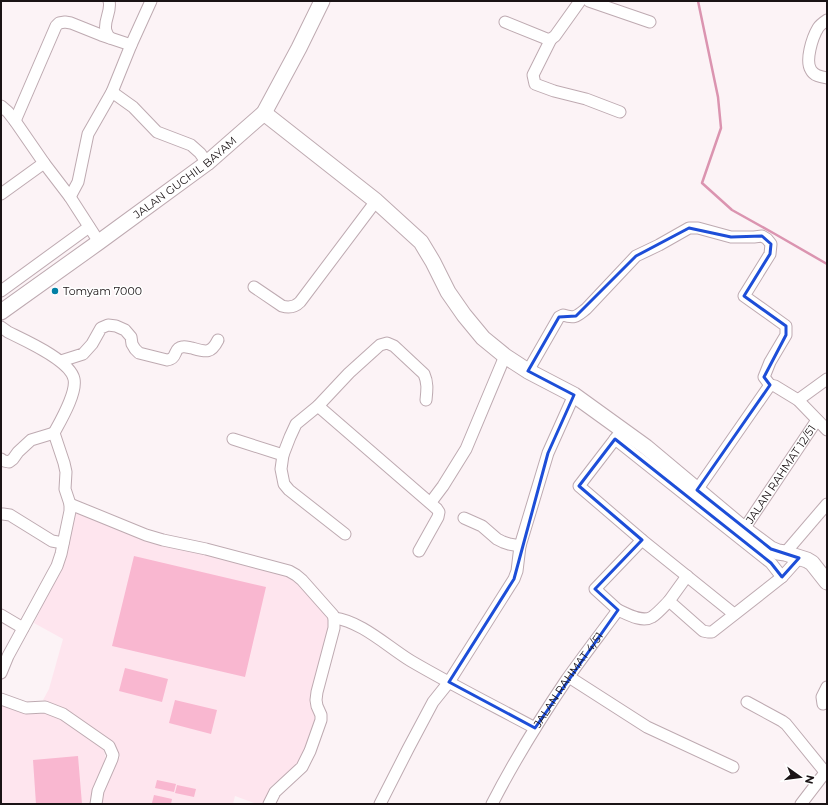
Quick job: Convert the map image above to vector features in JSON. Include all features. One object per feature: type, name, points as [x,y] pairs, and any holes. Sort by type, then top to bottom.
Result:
[{"type":"street","points":[[109,1],[110,5],[105,24],[106,31],[110,38]]},
{"type":"street","points":[[70,197],[78,182],[88,134],[112,92],[151,1]]},
{"type":"street","name":"JALAN GUCHIL BAYAM","points":[[1,312],[207,163],[264,113],[322,1]]},
{"type":"street","points":[[580,1],[555,36],[551,39],[533,75],[535,84],[554,91],[586,99],[620,112]]},
{"type":"street","points":[[590,1],[650,22]]},
{"type":"street","points":[[827,20],[818,27],[811,44],[808,64],[811,71],[817,76],[827,78]]},
{"type":"street","points":[[15,121],[59,22],[71,23],[131,45]]},
{"type":"street","points":[[505,22],[547,39],[551,39]]},
{"type":"street","points":[[112,92],[134,107],[157,132],[191,145],[200,153],[207,163]]},
{"type":"street","points":[[1,106],[15,121],[70,197],[99,242]]},
{"type":"street","points":[[264,113],[376,201],[420,242],[433,262],[448,292],[483,338],[505,356],[528,371],[574,395],[771,563],[782,577]]},
{"type":"street","points":[[1,194],[44,163]]},
{"type":"street","points":[[254,287],[282,306],[287,307],[296,305],[300,302],[376,201]]},
{"type":"street","points":[[1,292],[89,227]]},
{"type":"street","points":[[528,371],[559,317],[563,315],[570,317],[576,316],[586,309],[636,256],[689,228],[698,228],[731,237],[762,236],[771,244],[770,254],[744,296],[786,326],[786,335],[770,362],[764,377],[770,385],[775,386],[798,400],[827,430]]},
{"type":"street","points":[[60,361],[83,354],[92,344],[101,328],[108,325],[116,326],[125,330],[131,337],[132,344],[139,353],[167,360],[174,358],[177,349],[180,347],[185,346],[205,352],[210,351],[215,347],[218,340]]},
{"type":"street","points":[[1,327],[60,361],[70,371],[74,378],[74,388],[70,400],[54,433],[64,463],[66,472],[65,488],[70,504],[70,516],[61,554],[57,566],[8,656],[1,673]]},
{"type":"street","points":[[345,534],[289,490],[284,484],[281,469],[283,455],[296,424],[318,406],[349,373],[380,345],[387,343],[394,346],[424,374],[428,387],[426,400]]},
{"type":"street","points":[[431,502],[446,482],[466,449],[505,356]]},
{"type":"street","points":[[798,400],[827,379]]},
{"type":"street","points":[[697,490],[770,385]]},
{"type":"street","points":[[380,804],[433,702],[449,682],[514,579],[517,571],[520,546],[548,453],[574,395]]},
{"type":"street","points":[[318,406],[438,509],[438,517],[420,551]]},
{"type":"street","name":"JALAN RAHMAT 12/51","points":[[744,529],[817,420]]},
{"type":"street","points":[[1,459],[9,462],[31,440],[54,433]]},
{"type":"street","points":[[619,434],[646,447],[744,529],[771,549],[807,560],[812,563],[827,582]]},
{"type":"street","points":[[619,434],[579,486],[642,540],[734,614]]},
{"type":"street","points":[[233,439],[283,455]]},
{"type":"street","points":[[70,504],[146,535],[289,571],[302,580],[330,610],[334,618],[334,628],[316,700],[321,715],[320,725],[302,768],[274,792],[269,804]]},
{"type":"street","points":[[785,553],[827,504]]},
{"type":"street","points":[[1,514],[10,515],[52,541],[63,543]]},
{"type":"street","points":[[464,518],[482,526],[497,539],[503,542],[520,546]]},
{"type":"street","points":[[642,540],[595,589],[618,610],[647,620],[653,617],[669,601],[687,576]]},
{"type":"street","points":[[669,601],[703,631],[712,632],[782,577],[799,558]]},
{"type":"street","name":"JALAN RAHMAT 4/51","points":[[492,804],[535,728],[569,676],[618,610]]},
{"type":"street","points":[[1,615],[23,628]]},
{"type":"street","points":[[334,618],[349,622],[373,635],[410,660],[535,728]]},
{"type":"street","points":[[569,676],[647,727],[733,767]]},
{"type":"street","points":[[823,704],[822,697],[827,687]]},
{"type":"street","points":[[1,699],[26,708],[45,707],[58,711],[71,718],[109,746],[112,759],[98,791],[96,804]]},
{"type":"street","points":[[747,702],[786,724],[826,771],[802,804]]},
{"type":"highlighted area","points":[[689,228],[731,237],[762,236],[771,244],[770,254],[744,296],[786,326],[786,335],[764,377],[770,385],[697,490],[771,549],[799,558],[782,577],[771,563],[615,439],[579,486],[642,540],[595,589],[618,610],[535,728],[449,682],[514,579],[548,453],[574,395],[528,371],[559,317],[576,316],[636,256]]},
{"type":"shaded area","points":[[75,511],[184,547],[293,577],[331,620],[317,719],[300,763],[270,787],[264,804],[257,804],[235,796],[233,804],[101,804],[102,792],[112,769],[120,757],[112,741],[59,706],[43,700],[49,689],[63,639],[34,623],[62,566]]},
{"type":"shaded area","points":[[134,556],[266,587],[245,677],[112,646]]},
{"type":"shaded area","points":[[125,668],[168,679],[162,702],[119,691]]},
{"type":"shaded area","points":[[175,700],[217,710],[211,734],[169,723]]},
{"type":"shaded area","points":[[1,701],[37,714],[48,712],[57,716],[103,747],[106,760],[92,794],[91,804],[1,804]]},
{"type":"shaded area","points":[[78,756],[82,804],[36,804],[33,760]]},
{"type":"shaded area","points":[[157,780],[176,784],[174,792],[155,788]]},
{"type":"shaded area","points":[[177,785],[196,789],[194,797],[175,793]]},
{"type":"shaded area","points":[[154,795],[172,799],[171,804],[152,803]]},
{"type":"waterway","points":[[698,1],[718,97],[721,128],[702,183],[732,210],[827,264]]},
{"type":"place","name":"Tomyam 7000","points":[[55,291]]}]
